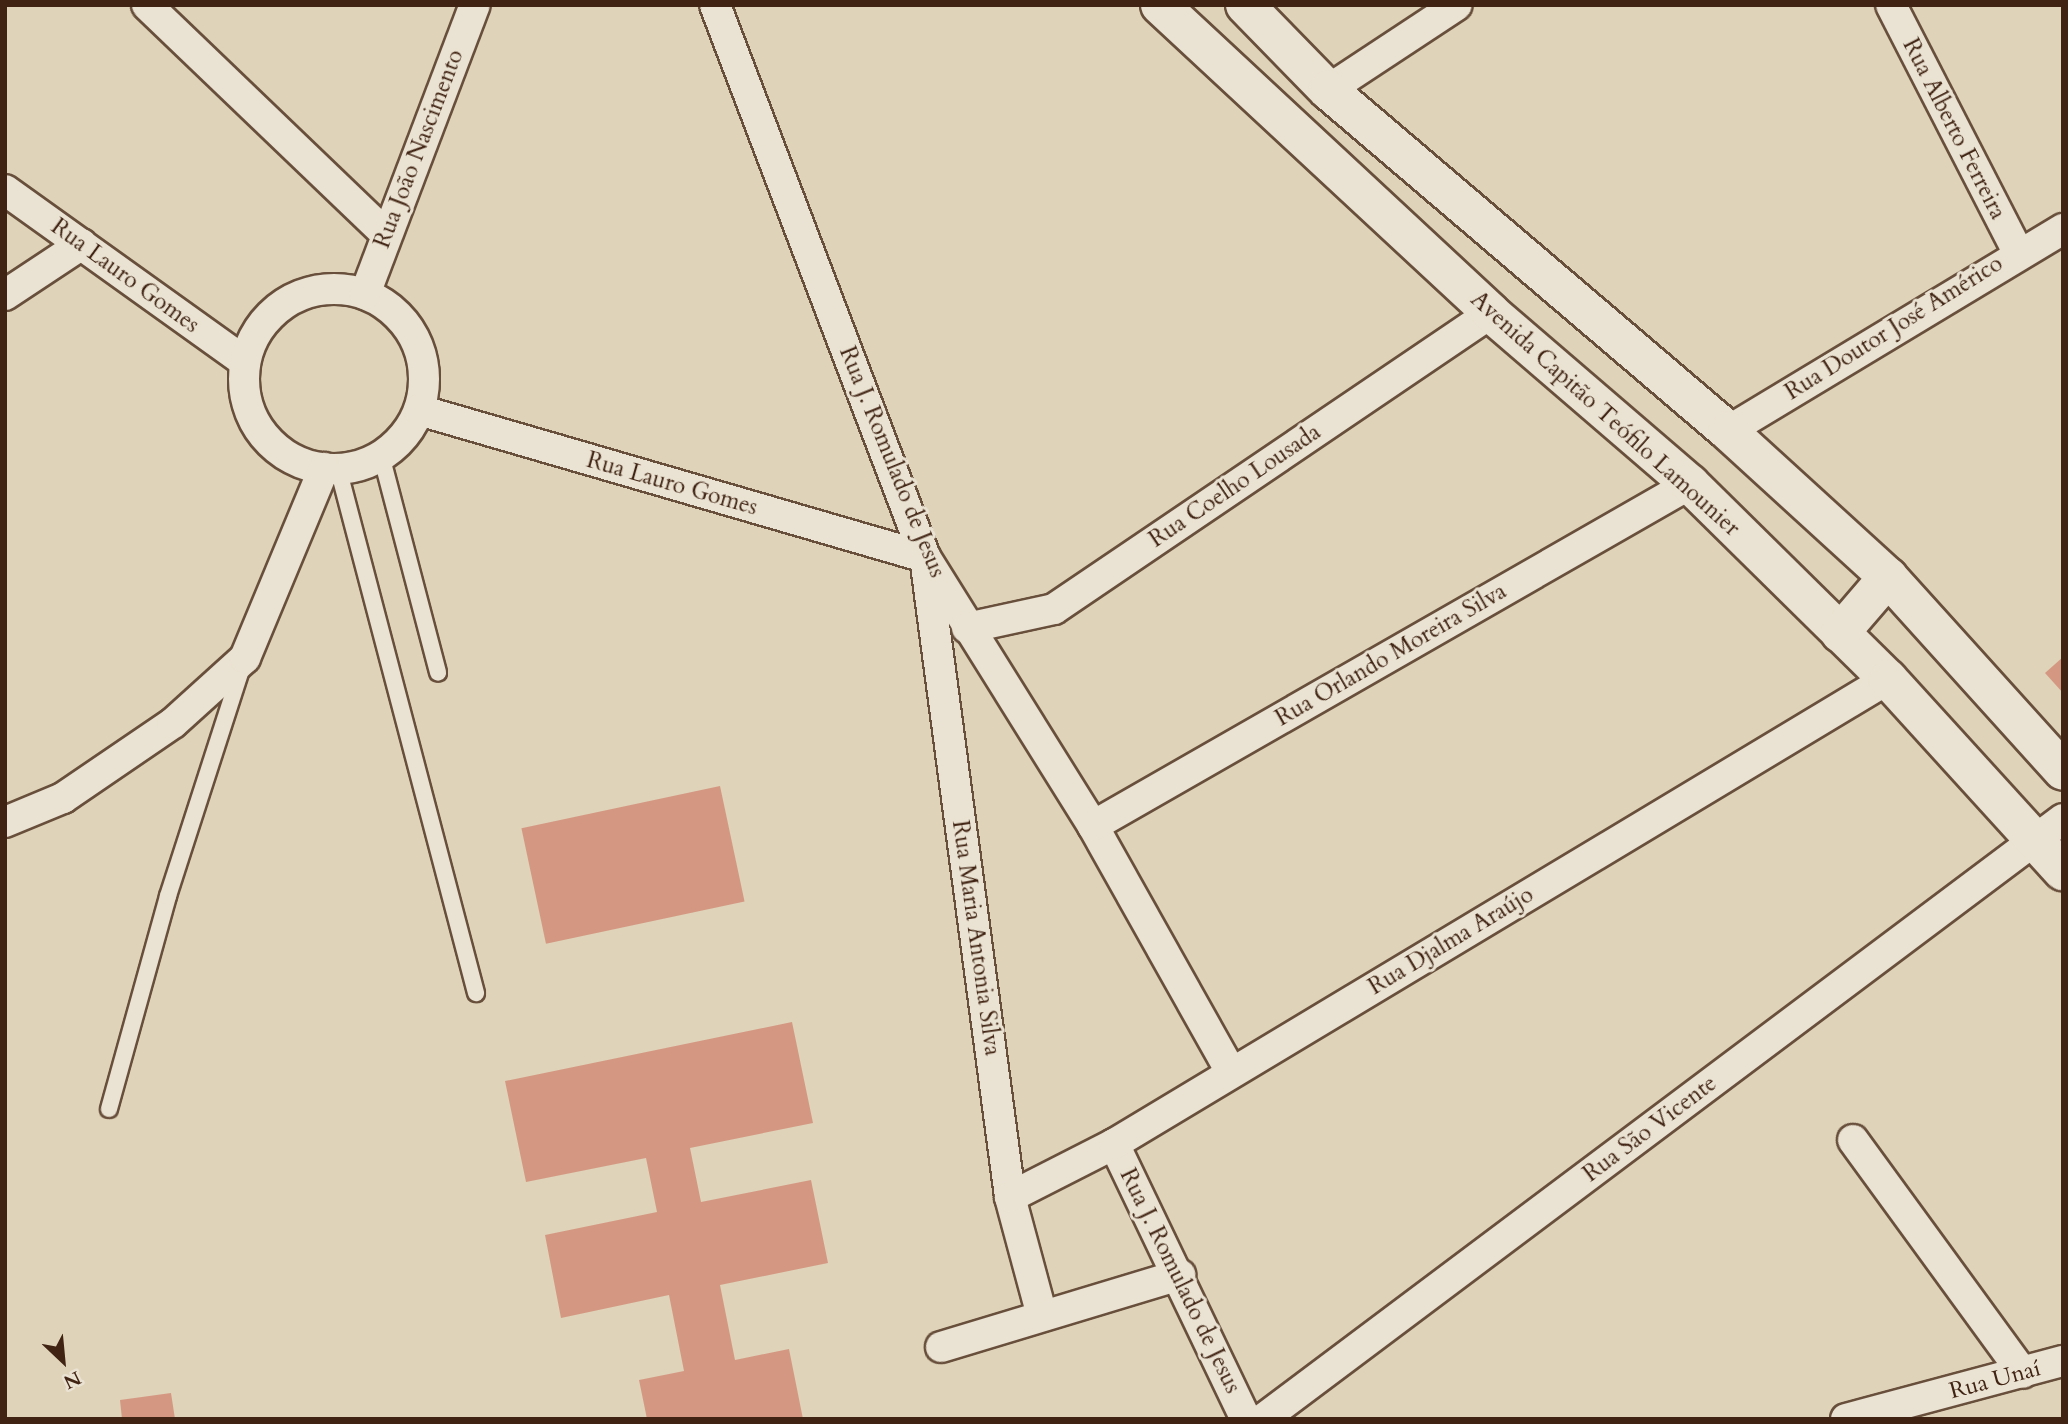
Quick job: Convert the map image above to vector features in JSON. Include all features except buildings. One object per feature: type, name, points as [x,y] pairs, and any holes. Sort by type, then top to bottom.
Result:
[{"type":"main road","name":"Avenida Capitão Teófilo Lamounier","points":[[1160,5],[1491,313],[1690,484],[1840,633],[2050,829],[2063,871]]},
{"type":"main road","points":[[1245,5],[1328,90],[1728,431],[1888,578],[2063,771]]},
{"type":"main road","points":[[1840,633],[1888,578]]},
{"type":"street","points":[[146,5],[385,233]]},
{"type":"street","name":"Rua João Nascimento","points":[[365,294],[385,233],[475,5]]},
{"type":"street","name":"Rua J. Romulado de Jesus","points":[[715,5],[925,557],[967,628],[1093,825],[1231,1072]]},
{"type":"street","points":[[1328,90],[1457,5]]},
{"type":"street","name":"Rua Alberto Ferreira","points":[[1891,5],[2018,252]]},
{"type":"street","name":"Rua Lauro Gomes","points":[[5,190],[245,362]]},
{"type":"street","name":"Rua Doutor José Américo","points":[[1728,431],[2018,252],[2063,229]]},
{"type":"street","points":[[5,295],[82,244]]},
{"type":"street","points":[[335,289],[365,294],[390,308],[417,346],[424,383],[419,410],[404,436],[382,455],[354,467],[331,468],[287,455],[271,444],[253,420],[244,392],[245,362],[256,333],[277,310],[304,294],[335,289]]},
{"type":"street","name":"Rua Coelho Lousada","points":[[967,628],[1054,610],[1491,313]]},
{"type":"street","name":"Rua Lauro Gomes","points":[[419,410],[925,557]]},
{"type":"street","points":[[5,822],[62,798],[173,723],[245,658],[331,468]]},
{"type":"street","name":"Rua Orlando Moreira Silva","points":[[1093,825],[1690,484]]},
{"type":"street","name":"Rua Maria Antonia Silva","points":[[925,557],[1010,1197],[1042,1316]]},
{"type":"street","name":"Rua Djalma Araújo","points":[[1010,1197],[1114,1144],[1888,679]]},
{"type":"street","name":"Rua São Vicente","points":[[1263,1419],[2050,829]]},
{"type":"street","points":[[1853,1140],[2023,1373]]},
{"type":"street","name":"Rua J. Romulado de Jesus","points":[[1114,1144],[1180,1275],[1246,1419]]},
{"type":"street","points":[[941,1347],[1180,1275]]},
{"type":"street","name":"Rua Unaí","points":[[1846,1419],[2063,1361]]},
{"type":"lane","points":[[382,455],[438,673]]},
{"type":"lane","points":[[331,468],[476,993]]},
{"type":"lane","points":[[109,1110],[168,896],[245,658]]}]
